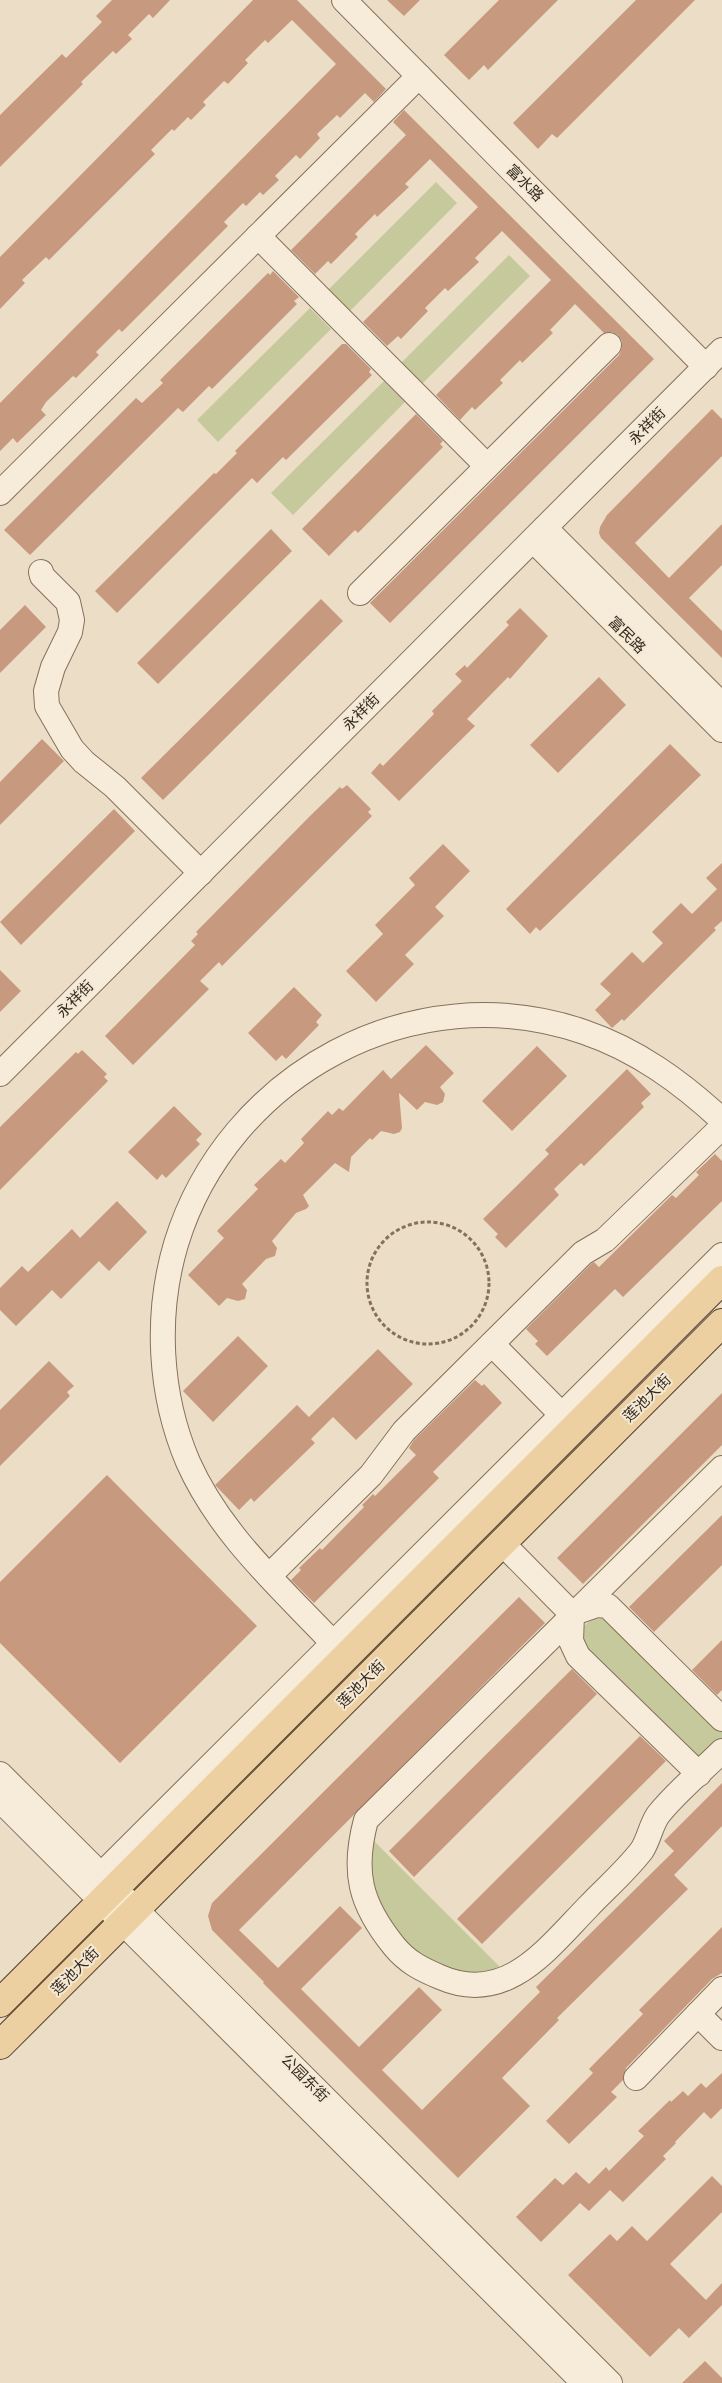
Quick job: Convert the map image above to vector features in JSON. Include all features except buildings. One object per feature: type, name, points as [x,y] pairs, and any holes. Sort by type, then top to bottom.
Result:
[{"type":"main road","name":"莲池大街","points":[[0,2003],[106,1888],[722,1280]]},
{"type":"main road","name":"莲池大街","points":[[0,2046],[722,1323]]},
{"type":"street","name":"富水路","points":[[344,0],[419,76],[714,358]]},
{"type":"street","points":[[0,493],[419,76]]},
{"type":"street","points":[[258,236],[488,466]]},
{"type":"street","points":[[360,593],[609,345]]},
{"type":"street","name":"永祥街","points":[[0,1074],[714,358]]},
{"type":"street","name":"富民路","points":[[539,534],[722,705]]},
{"type":"street","name":"富民路","points":[[539,534],[722,730]]},
{"type":"street","points":[[41,572],[42,576],[68,602],[72,620],[70,632],[46,690],[47,706],[72,749],[84,762],[115,787],[201,873]]},
{"type":"street","points":[[333,1643],[269,1576],[234,1537],[216,1513],[188,1461],[170,1405],[163,1346],[166,1287],[172,1258],[184,1221],[206,1176],[221,1151],[260,1106],[304,1070],[364,1038],[410,1024],[439,1018],[496,1016],[554,1023],[609,1041],[660,1068],[722,1120]]},
{"type":"street","points":[[269,1576],[371,1475],[404,1431],[583,1253],[605,1240],[722,1128]]},
{"type":"street","points":[[106,1888],[333,1643],[722,1255]]},
{"type":"street","points":[[492,1344],[562,1415]]},
{"type":"street","points":[[722,1468],[572,1614],[366,1820],[360,1842],[359,1878],[367,1906],[388,1939],[407,1961],[448,1981],[472,1984],[497,1984],[527,1968],[546,1951],[632,1861],[642,1849],[657,1818],[722,1751]]},
{"type":"street","points":[[502,1543],[572,1614],[571,1641],[578,1656],[699,1774]]},
{"type":"street","points":[[572,1614],[596,1605],[608,1606],[722,1720]]},
{"type":"street","name":"公园东街","points":[[0,1774],[106,1888],[129,1916],[584,2383]]},
{"type":"street","name":"公园东街","points":[[0,1800],[106,1888]]},
{"type":"street","name":"公园东街","points":[[129,1916],[610,2383]]},
{"type":"street","points":[[636,2078],[722,1989]]},
{"type":"street","points":[[698,2014],[722,2038]]},
{"type":"path","points":[[415,1223],[440,1223],[464,1234],[481,1252],[489,1276],[486,1301],[473,1325],[455,1338],[430,1345],[406,1341],[394,1335],[376,1316],[367,1291],[369,1265],[374,1253],[391,1234],[415,1223]]},
{"type":"green space","points":[[436,182],[457,203],[350,311],[328,290]]},
{"type":"green space","points":[[509,255],[530,276],[422,384],[401,363]]},
{"type":"green space","points":[[310,308],[331,329],[218,442],[197,420]]},
{"type":"green space","points":[[384,381],[405,402],[293,515],[271,493]]},
{"type":"green space","points":[[603,1618],[611,1621],[722,1730],[722,1745],[700,1764],[587,1662],[580,1630],[590,1621]]},
{"type":"green space","points":[[373,1840],[502,1969],[498,1973],[480,1973],[449,1968],[422,1955],[398,1934],[380,1909],[373,1893],[369,1845]]}]
